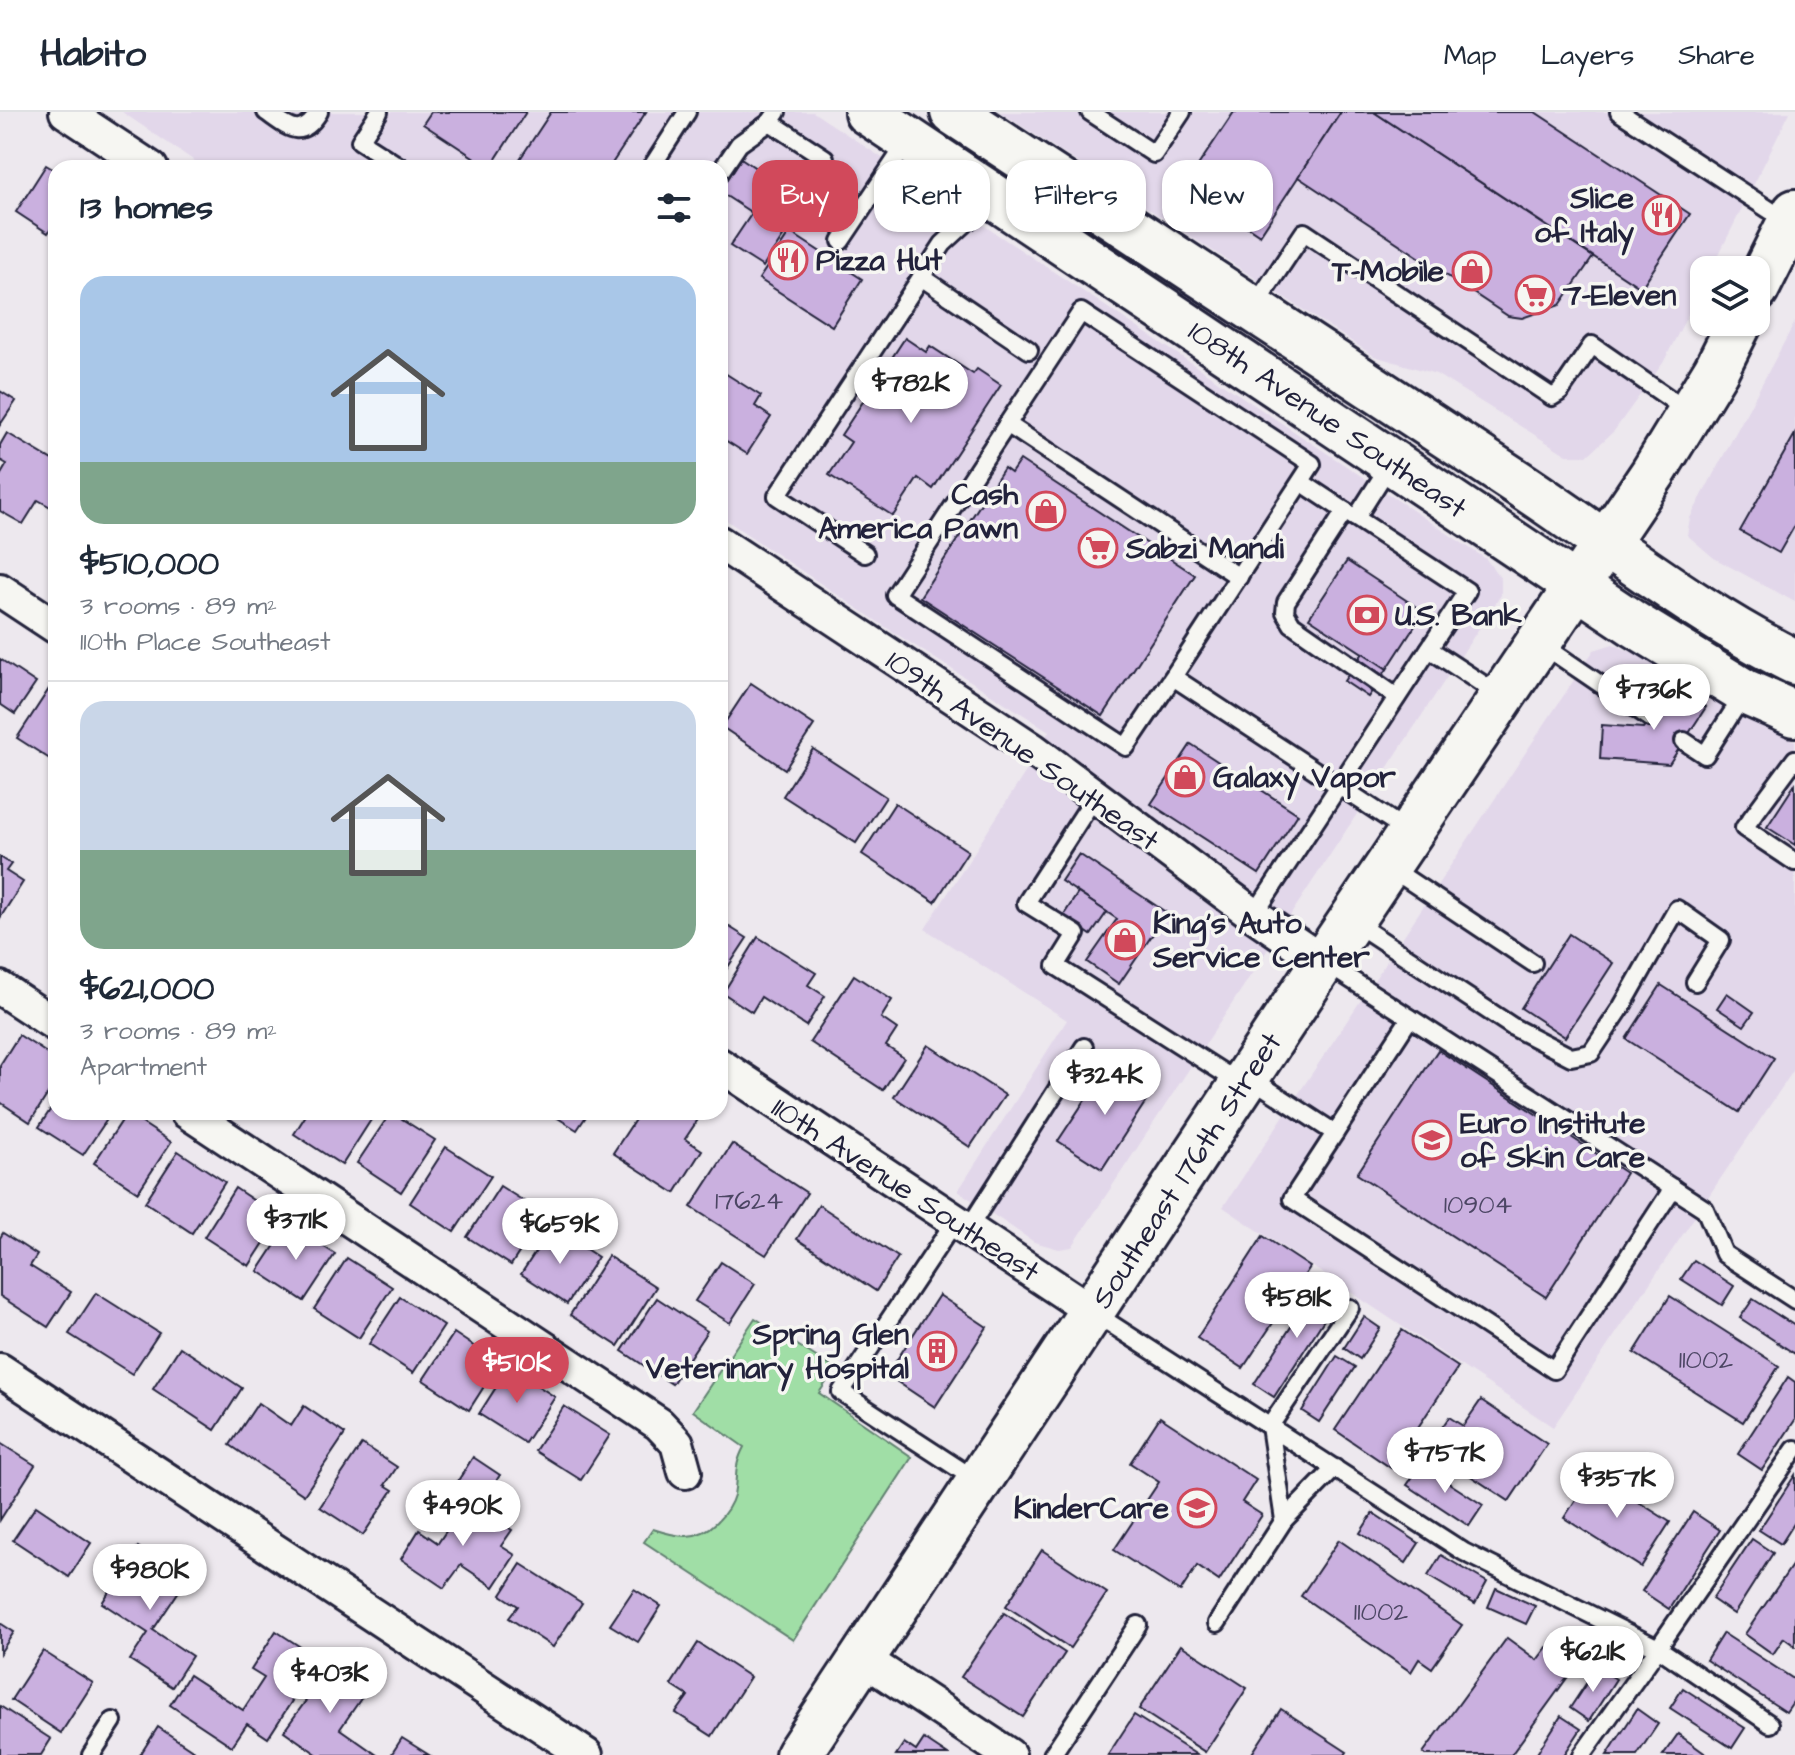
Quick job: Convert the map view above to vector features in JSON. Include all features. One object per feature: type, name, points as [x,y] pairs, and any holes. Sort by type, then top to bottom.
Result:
[{"type":"main road","name":"108th Avenue Southeast","points":[[867,112],[1578,587],[1745,692],[1795,714]]},
{"type":"main road","name":"108th Avenue Southeast","points":[[953,112],[1756,643],[1795,662]]},
{"type":"main road","points":[[1770,262],[1792,218]]},
{"type":"main road","name":"Southeast 176th Street","points":[[798,1755],[1351,920],[1578,587],[1690,413],[1733,336]]},
{"type":"street","points":[[66,112],[139,160]]},
{"type":"street","name":"109th Avenue Southeast","points":[[728,548],[1032,749],[1094,798],[1323,962]]},
{"type":"street","points":[[0,590],[48,622]]},
{"type":"street","points":[[0,988],[48,1020]]},
{"type":"street","name":"110th Avenue Southeast","points":[[728,1070],[1093,1312]]},
{"type":"street","points":[[199,1120],[659,1424],[677,1443],[685,1472]]},
{"type":"street","points":[[0,1370],[586,1755]]},
{"type":"street","points":[[862,1658],[1009,1755]]},
{"type":"lane","points":[[266,112],[291,129],[303,130],[311,125],[319,112]]},
{"type":"lane","points":[[379,112],[360,141],[390,160]]},
{"type":"lane","points":[[656,160],[687,112]]},
{"type":"lane","points":[[1091,112],[1154,154],[1182,112]]},
{"type":"lane","points":[[1619,112],[1792,218]]},
{"type":"lane","points":[[728,160],[739,144],[774,117],[825,158]]},
{"type":"lane","points":[[841,241],[909,140]]},
{"type":"lane","points":[[865,554],[777,496],[943,244],[956,232]]},
{"type":"lane","points":[[1253,309],[1304,232],[1552,397],[1560,392],[1592,345],[1690,413]]},
{"type":"lane","points":[[921,277],[1029,350]]},
{"type":"lane","points":[[1081,312],[1312,464],[1126,747],[895,595],[1007,424],[1081,312]]},
{"type":"lane","points":[[1007,424],[1239,577]]},
{"type":"lane","points":[[1392,462],[1286,602],[1285,612],[1292,624],[1397,697]]},
{"type":"lane","points":[[1254,915],[1467,591],[1301,482]]},
{"type":"lane","points":[[1540,643],[1650,718]]},
{"type":"lane","points":[[1429,649],[1503,697]]},
{"type":"lane","points":[[1173,677],[1339,786],[1399,850],[1533,963]]},
{"type":"lane","points":[[1684,741],[1705,755],[1745,692]]},
{"type":"lane","points":[[1795,759],[1744,828],[1795,862]]},
{"type":"lane","points":[[1094,798],[1026,903],[1076,934],[1056,966],[1335,1133]]},
{"type":"lane","points":[[1351,920],[1513,1027],[1571,1057],[1591,1053],[1621,1008],[1677,909],[1721,940],[1695,982]]},
{"type":"lane","points":[[1323,962],[1705,1209],[1724,1254],[1795,1300]]},
{"type":"lane","points":[[1410,1018],[1292,1199],[1554,1370],[1673,1188]]},
{"type":"lane","points":[[979,1482],[841,1392],[1084,1047]]},
{"type":"lane","points":[[1284,1520],[1270,1426],[1350,1308]]},
{"type":"lane","points":[[1093,1312],[1464,1552],[1658,1648],[1770,1724]]},
{"type":"lane","points":[[1582,1755],[1795,1449]]},
{"type":"lane","points":[[1217,1623],[1284,1520],[1335,1468]]},
{"type":"lane","points":[[1052,1755],[1138,1625]]},
{"type":"lane","points":[[91,1755],[113,1721]]},
{"type":"shaded area","points":[[122,112],[813,112],[885,160],[874,160],[874,232],[990,232],[990,230],[1486,559],[1501,579],[1501,595],[1072,1247],[1059,1249],[1034,1242],[958,1191],[1067,1020],[925,929],[1049,731],[728,521],[728,160],[193,160]]},
{"type":"shaded area","points":[[1000,112],[1790,112],[1718,256],[1690,256],[1690,310],[1663,363],[1614,431],[1587,456],[1567,455],[1436,374],[1374,356],[1184,232],[1273,232],[1273,160],[1162,160],[1162,218],[1146,207],[1146,160],[1074,160]]},
{"type":"shaded area","points":[[1795,322],[1795,602],[1714,558],[1687,535],[1690,518]]},
{"type":"shaded area","points":[[1613,644],[1641,656],[1795,741],[1795,1068],[1553,1427],[1223,1207],[1594,650]]},
{"type":"green space","points":[[755,1318],[835,1369],[819,1393],[912,1457],[793,1640],[644,1542],[653,1529],[679,1536],[702,1533],[717,1522],[731,1503],[737,1466],[744,1447],[693,1411]]},
{"type":"building","points":[[431,112],[526,112],[495,160],[478,160],[423,124]]},
{"type":"building","points":[[551,112],[646,112],[614,160],[519,160]]},
{"type":"building","points":[[1234,112],[1341,112],[1273,215],[1273,160],[1202,160]]},
{"type":"building","points":[[1341,112],[1374,112],[1593,257],[1560,305],[1522,318],[1508,316],[1298,177]]},
{"type":"building","points":[[1374,112],[1535,112],[1690,214],[1641,288]]},
{"type":"building","points":[[741,158],[752,165],[752,213],[728,197],[728,179]]},
{"type":"building","points":[[46,165],[48,166],[48,233],[16,212]]},
{"type":"building","points":[[752,213],[752,232],[786,232],[763,267],[730,246]]},
{"type":"building","points":[[790,232],[862,279],[832,326],[759,279]]},
{"type":"building","points":[[905,338],[926,352],[930,346],[973,374],[977,369],[1001,385],[933,489],[918,478],[893,516],[829,475],[851,442],[841,435]]},
{"type":"building","points":[[728,375],[761,396],[755,406],[771,417],[747,454],[728,442]]},
{"type":"building","points":[[0,391],[16,401],[0,425]]},
{"type":"building","points":[[7,433],[48,457],[48,506],[38,500],[23,524],[0,511],[0,476],[7,464],[0,460],[0,445]]},
{"type":"building","points":[[1795,434],[1795,525],[1779,553],[1740,531]]},
{"type":"building","points":[[1020,460],[1195,575],[1103,716],[920,597],[1004,468],[1011,473]]},
{"type":"building","name":"U.S. Bank","points":[[1347,561],[1424,612],[1387,669],[1309,618]]},
{"type":"building","points":[[1363,653],[1387,669],[1368,697],[1344,681]]},
{"type":"building","points":[[0,659],[36,683],[15,714],[0,704]]},
{"type":"building","points":[[751,683],[814,725],[785,769],[728,731],[728,718]]},
{"type":"building","points":[[1671,685],[1706,707],[1669,764],[1600,759],[1602,725],[1643,728]]},
{"type":"building","points":[[48,691],[48,758],[17,738]]},
{"type":"building","points":[[1191,744],[1298,814],[1259,874],[1151,804]]},
{"type":"building","points":[[813,749],[886,797],[856,843],[783,796]]},
{"type":"building","points":[[1795,784],[1795,845],[1767,827]]},
{"type":"building","points":[[895,803],[968,851],[935,902],[862,854]]},
{"type":"building","name":"King's Auto Service Center","points":[[1079,854],[1167,913],[1119,984],[1087,962],[1117,919],[1061,881]]},
{"type":"building","points":[[0,857],[11,864],[6,871],[23,882],[0,918]]},
{"type":"building","points":[[1078,893],[1107,912],[1091,935],[1063,916]]},
{"type":"building","points":[[728,926],[747,938],[728,967]]},
{"type":"building","points":[[1569,934],[1613,963],[1565,1037],[1521,1008]]},
{"type":"building","points":[[758,937],[816,973],[808,985],[825,996],[806,1026],[761,997],[752,1012],[728,996],[728,985]]},
{"type":"building","points":[[854,975],[892,1000],[881,1018],[897,1029],[886,1046],[904,1058],[883,1090],[810,1042]]},
{"type":"building","points":[[1661,985],[1774,1058],[1739,1112],[1626,1039]]},
{"type":"building","points":[[1727,993],[1754,1012],[1744,1026],[1717,1008]]},
{"type":"building","points":[[19,1035],[48,1054],[48,1094],[30,1122],[0,1102],[0,1065]]},
{"type":"building","points":[[928,1045],[1005,1095],[970,1147],[894,1097]]},
{"type":"building","points":[[1438,1050],[1626,1173],[1546,1297],[1357,1174]]},
{"type":"building","points":[[1109,1064],[1152,1092],[1102,1169],[1058,1141]]},
{"type":"building","points":[[48,1113],[48,1120],[107,1120],[83,1155],[39,1127]]},
{"type":"building","points":[[122,1120],[138,1120],[171,1142],[138,1192],[94,1163]]},
{"type":"building","points":[[303,1120],[371,1120],[342,1165],[294,1134]]},
{"type":"building","points":[[386,1120],[404,1120],[435,1140],[401,1192],[357,1163]]},
{"type":"building","points":[[561,1120],[584,1120],[577,1130]]},
{"type":"building","points":[[635,1120],[698,1120],[685,1139],[702,1150],[675,1193],[613,1153]]},
{"type":"building","points":[[732,1144],[807,1193],[766,1255],[691,1207]]},
{"type":"building","points":[[446,1147],[491,1176],[454,1232],[410,1203]]},
{"type":"building","points":[[178,1151],[225,1182],[192,1233],[145,1202]]},
{"type":"building","points":[[500,1186],[544,1214],[511,1265],[467,1237]]},
{"type":"building","points":[[235,1188],[280,1218],[249,1266],[204,1237]]},
{"type":"building","points":[[819,1205],[898,1257],[876,1291],[797,1239]]},
{"type":"building","points":[[289,1224],[335,1254],[304,1301],[258,1271]]},
{"type":"building","points":[[552,1227],[598,1257],[567,1304],[521,1274]]},
{"type":"building","points":[[3,1233],[37,1255],[30,1266],[71,1292],[48,1327],[0,1296],[0,1238]]},
{"type":"building","points":[[1263,1236],[1310,1267],[1243,1368],[1197,1338]]},
{"type":"building","points":[[608,1256],[656,1287],[618,1346],[570,1315]]},
{"type":"building","points":[[347,1258],[392,1287],[359,1338],[314,1309]]},
{"type":"building","points":[[1694,1260],[1734,1286],[1722,1305],[1681,1279]]},
{"type":"building","points":[[721,1262],[755,1284],[730,1323],[695,1301]]},
{"type":"building","points":[[1320,1282],[1340,1295],[1274,1397],[1254,1384]]},
{"type":"building","points":[[96,1293],[159,1333],[132,1374],[69,1334]]},
{"type":"building","name":"Spring Glen Veterinary Hospital","points":[[939,1295],[987,1327],[935,1407],[887,1375]]},
{"type":"building","points":[[1670,1296],[1779,1366],[1743,1422],[1634,1353]]},
{"type":"building","points":[[400,1297],[444,1326],[413,1373],[369,1344]]},
{"type":"building","points":[[657,1298],[707,1331],[672,1384],[622,1351]]},
{"type":"building","points":[[1753,1299],[1795,1326],[1795,1354],[1740,1318]]},
{"type":"building","points":[[1364,1317],[1380,1328],[1360,1359],[1344,1348]]},
{"type":"building","points":[[1402,1330],[1458,1367],[1391,1468],[1335,1430]]},
{"type":"building","points":[[454,1333],[499,1363],[469,1410],[423,1380]]},
{"type":"building","points":[[180,1347],[242,1388],[215,1430],[153,1389]]},
{"type":"building","points":[[1337,1356],[1355,1367],[1319,1422],[1302,1411]]},
{"type":"building","points":[[509,1367],[555,1397],[525,1443],[479,1414]]},
{"type":"building","points":[[1788,1377],[1795,1382],[1795,1420],[1762,1470],[1738,1454]]},
{"type":"building","points":[[1481,1400],[1547,1444],[1509,1501],[1428,1448],[1449,1417],[1463,1426]]},
{"type":"building","points":[[258,1403],[291,1426],[304,1406],[345,1434],[304,1495],[230,1445]]},
{"type":"building","points":[[564,1406],[610,1435],[581,1480],[535,1451]]},
{"type":"building","name":"KinderCare","points":[[1160,1417],[1256,1480],[1242,1502],[1262,1515],[1219,1581],[1197,1566],[1180,1592],[1114,1550],[1159,1482],[1130,1463]]},
{"type":"building","points":[[0,1443],[35,1465],[0,1520]]},
{"type":"building","points":[[362,1444],[397,1467],[385,1485],[393,1490],[363,1535],[320,1507]]},
{"type":"building","points":[[473,1457],[500,1475],[483,1501],[456,1484]]},
{"type":"building","points":[[1421,1465],[1483,1505],[1469,1526],[1407,1485]]},
{"type":"building","points":[[1593,1473],[1670,1522],[1641,1567],[1564,1518]]},
{"type":"building","points":[[1795,1475],[1795,1522],[1781,1544],[1759,1530]]},
{"type":"building","points":[[467,1500],[512,1530],[501,1546],[515,1555],[494,1587],[461,1565],[444,1588],[401,1559],[419,1530],[438,1543]]},
{"type":"building","points":[[36,1506],[91,1543],[69,1577],[13,1540]]},
{"type":"building","points":[[1693,1512],[1720,1530],[1669,1609],[1642,1591]]},
{"type":"building","points":[[1373,1513],[1419,1543],[1406,1563],[1360,1533]]},
{"type":"building","points":[[1752,1539],[1773,1553],[1734,1614],[1712,1599]]},
{"type":"building","points":[[1339,1540],[1462,1625],[1432,1668],[1419,1659],[1411,1672],[1301,1596]]},
{"type":"building","points":[[138,1547],[187,1579],[153,1630],[192,1656],[172,1687],[130,1660],[148,1633],[102,1603]]},
{"type":"building","points":[[1042,1550],[1107,1593],[1070,1648],[1006,1606]]},
{"type":"building","points":[[1441,1555],[1487,1582],[1475,1604],[1428,1576]]},
{"type":"building","points":[[1795,1561],[1795,1646],[1784,1638],[1773,1654],[1745,1634]]},
{"type":"building","points":[[521,1564],[582,1603],[553,1647],[509,1618],[518,1606],[501,1595]]},
{"type":"building","points":[[1496,1588],[1535,1606],[1526,1624],[1488,1607]]},
{"type":"building","points":[[634,1589],[661,1606],[638,1642],[610,1625]]},
{"type":"building","points":[[1004,1613],[1065,1653],[1023,1717],[961,1677]]},
{"type":"building","points":[[0,1623],[14,1632],[0,1653]]},
{"type":"building","points":[[276,1631],[319,1659],[268,1738],[247,1724],[232,1746],[170,1705],[189,1675],[243,1710],[264,1678],[251,1670]]},
{"type":"building","points":[[1723,1633],[1795,1680],[1795,1699],[1786,1712],[1706,1660]]},
{"type":"building","points":[[1507,1638],[1537,1660],[1547,1647],[1575,1667],[1511,1755],[1423,1753]]},
{"type":"building","points":[[698,1643],[750,1677],[712,1736],[676,1713],[688,1696],[671,1685]]},
{"type":"building","points":[[1181,1645],[1247,1688],[1205,1752],[1139,1709]]},
{"type":"building","points":[[43,1651],[93,1683],[61,1733],[11,1700]]},
{"type":"building","points":[[334,1662],[369,1687],[340,1729],[377,1755],[318,1755],[284,1731]]},
{"type":"building","points":[[1597,1667],[1616,1679],[1589,1721],[1570,1708]]},
{"type":"building","points":[[1683,1688],[1745,1728],[1732,1748],[1670,1708]]},
{"type":"building","points":[[0,1706],[51,1739],[41,1755],[0,1755]]},
{"type":"building","points":[[1281,1709],[1347,1752],[1345,1755],[1251,1755]]},
{"type":"building","points":[[1637,1709],[1658,1724],[1637,1755],[1607,1755]]},
{"type":"building","points":[[1134,1715],[1197,1755],[1108,1755]]},
{"type":"building","points":[[1561,1716],[1581,1729],[1564,1755],[1536,1755]]},
{"type":"building","points":[[158,1727],[200,1755],[140,1755]]},
{"type":"building","points":[[1678,1734],[1707,1755],[1663,1755]]},
{"type":"building","points":[[402,1738],[429,1755],[391,1755]]},
{"type":"building","points":[[924,1739],[948,1755],[896,1755],[904,1743],[916,1751]]},
{"type":"place","name":"Slice of Italy","points":[[1662,215]]},
{"type":"place","name":"Pizza Hut","points":[[788,260]]},
{"type":"place","name":"T-Mobile","points":[[1472,271]]},
{"type":"place","name":"7-Eleven","points":[[1535,295]]},
{"type":"place","name":"Cash America Pawn","points":[[1046,511]]},
{"type":"place","name":"Sabzi Mandi","points":[[1098,548]]},
{"type":"place","name":"U.S. Bank","points":[[1367,615]]},
{"type":"place","name":"Galaxy Vapor","points":[[1185,777]]},
{"type":"place","name":"King's Auto Service Center","points":[[1125,940]]},
{"type":"place","name":"Euro Institute of Skin Care","points":[[1432,1140]]},
{"type":"place","name":"Spring Glen Veterinary Hospital","points":[[937,1351]]},
{"type":"place","name":"KinderCare","points":[[1197,1508]]}]
